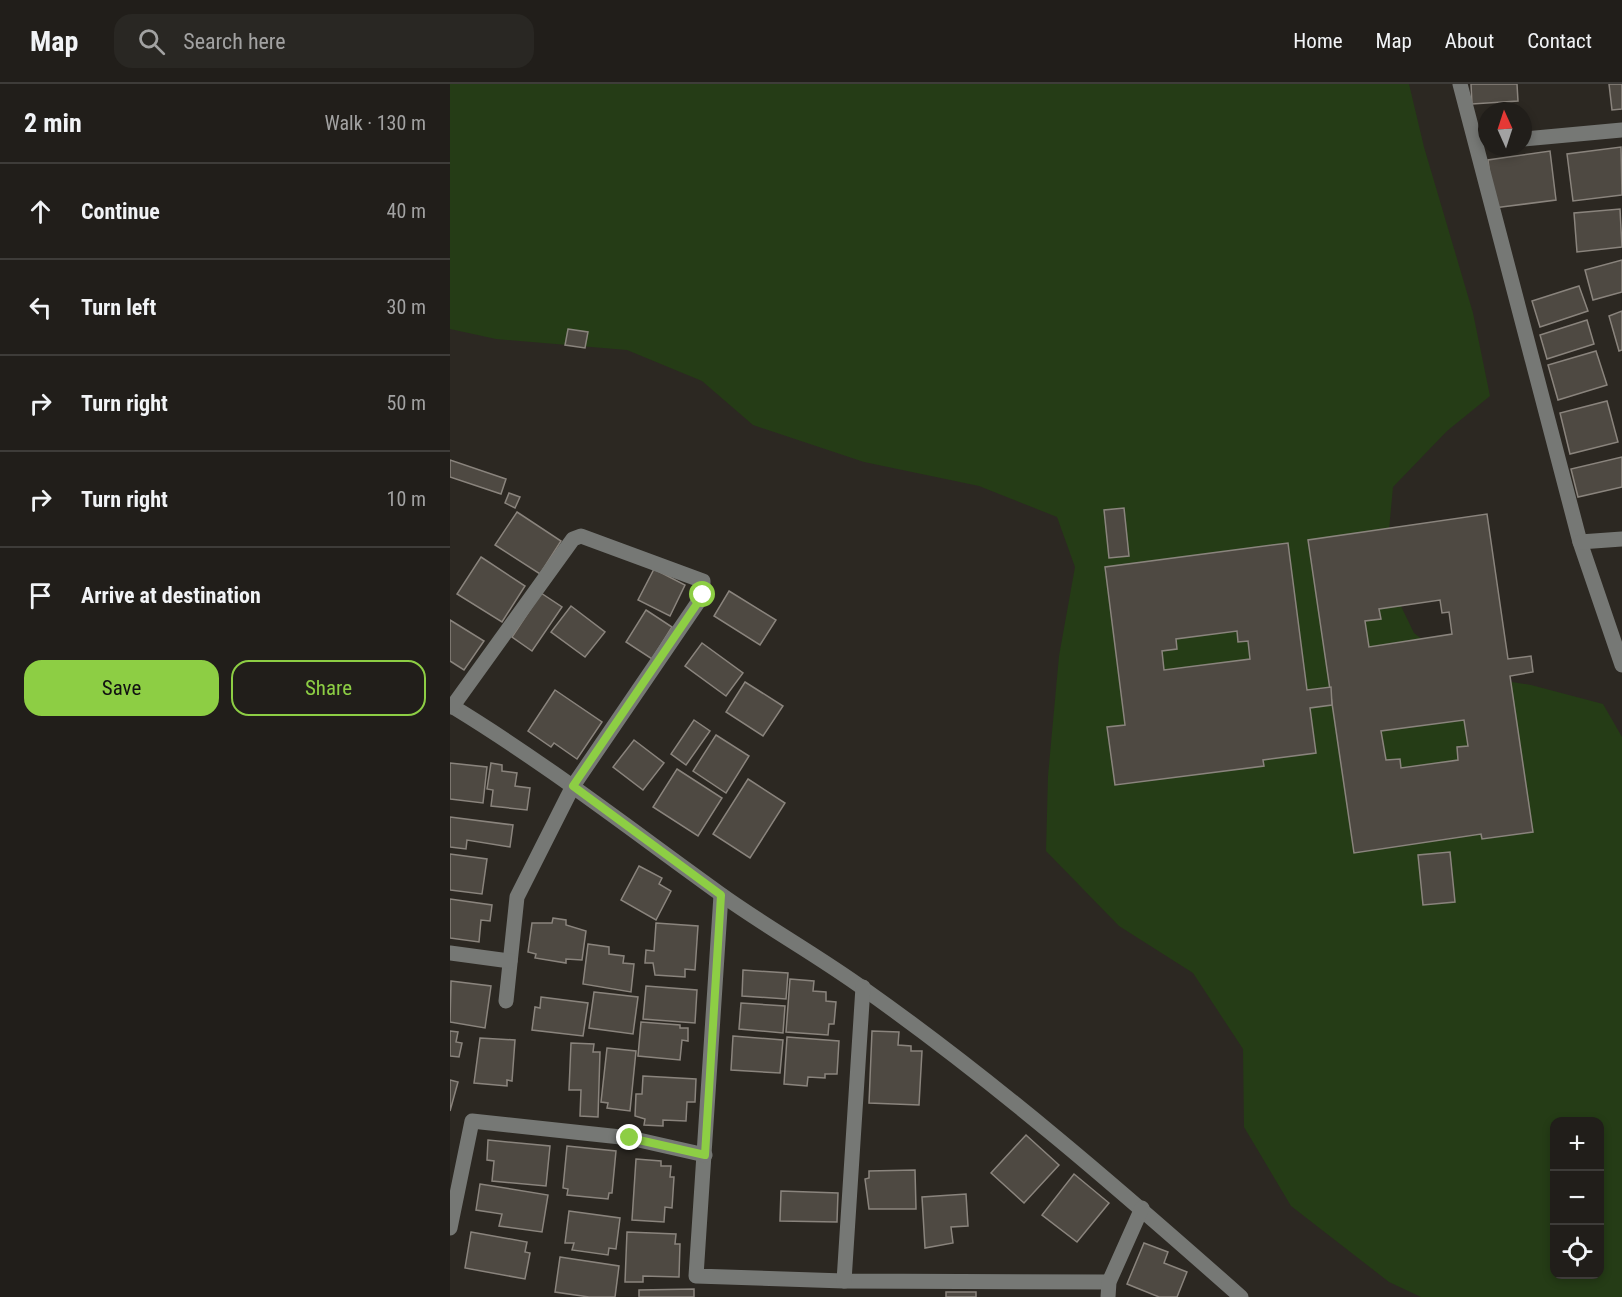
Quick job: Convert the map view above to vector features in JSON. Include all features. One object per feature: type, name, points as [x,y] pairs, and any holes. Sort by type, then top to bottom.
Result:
[{"type":"street","points":[[1460,84],[1478,135]]},
{"type":"street","points":[[1532,138],[1622,130]]},
{"type":"street","points":[[1484,156],[1580,542],[1622,665]]},
{"type":"street","points":[[506,1001],[517,897],[573,786],[703,595],[704,581],[581,536],[573,539],[451,706],[573,786],[721,895],[863,987],[990,1082],[1142,1208],[1241,1297]]},
{"type":"street","points":[[1580,542],[1622,539]]},
{"type":"street","points":[[721,895],[696,1276],[1109,1290],[1142,1208]]},
{"type":"street","points":[[450,953],[510,961]]},
{"type":"street","points":[[844,1281],[863,987]]},
{"type":"street","points":[[450,1228],[451,1212],[472,1121],[630,1138],[705,1155]]},
{"type":"green space","points":[[450,84],[1409,84],[1424,147],[1473,313],[1490,396],[1447,431],[1393,487],[1385,573],[1414,633],[1469,675],[1531,685],[1603,704],[1622,737],[1622,1297],[1421,1297],[1389,1282],[1291,1206],[1244,1127],[1243,1049],[1193,973],[1119,926],[1046,851],[1048,776],[1059,656],[1075,567],[1057,517],[979,486],[864,462],[753,425],[702,381],[627,350],[496,339],[450,329]]},
{"type":"building","points":[[1471,84],[1517,84],[1518,101],[1472,104]]},
{"type":"building","points":[[1609,84],[1622,84],[1622,109],[1612,110]]},
{"type":"building","points":[[1621,147],[1622,195],[1573,201],[1567,154]]},
{"type":"building","points":[[1550,151],[1556,200],[1494,208],[1488,160],[1532,156],[1532,154]]},
{"type":"building","points":[[1620,209],[1622,247],[1577,252],[1574,213]]},
{"type":"building","points":[[1622,260],[1622,292],[1593,300],[1585,270]]},
{"type":"building","points":[[1579,286],[1588,311],[1540,327],[1532,301]]},
{"type":"building","points":[[1622,311],[1622,350],[1619,351],[1609,316]]},
{"type":"building","points":[[1587,320],[1594,344],[1547,359],[1540,335]]},
{"type":"building","points":[[568,329],[588,332],[585,348],[565,345]]},
{"type":"building","points":[[1596,351],[1607,385],[1558,400],[1548,365]]},
{"type":"building","points":[[1607,401],[1618,442],[1570,454],[1560,413]]},
{"type":"building","points":[[1622,457],[1622,487],[1578,497],[1571,469]]},
{"type":"building","points":[[450,460],[506,479],[501,494],[450,477]]},
{"type":"building","points":[[509,493],[520,497],[515,508],[505,503]]},
{"type":"building","points":[[1124,508],[1129,556],[1109,558],[1104,510]]},
{"type":"building","points":[[517,512],[561,541],[540,574],[495,545]]},
{"type":"building","points":[[1487,514],[1508,659],[1531,656],[1533,672],[1510,676],[1533,832],[1482,839],[1481,834],[1354,853],[1308,540]],"holes":[[[1440,600],[1442,613],[1449,612],[1452,634],[1369,647],[1365,621],[1381,619],[1379,609]],[[1464,720],[1468,746],[1457,747],[1458,760],[1401,768],[1400,759],[1386,760],[1381,731]]]},
{"type":"building","points":[[1288,543],[1307,690],[1331,687],[1332,705],[1310,708],[1316,753],[1263,760],[1264,766],[1115,785],[1107,727],[1125,725],[1105,567]],"holes":[[[1237,631],[1238,642],[1248,641],[1250,659],[1164,670],[1162,651],[1177,649],[1176,639]]]},
{"type":"building","points":[[481,557],[525,586],[502,622],[457,594]]},
{"type":"building","points":[[654,569],[685,585],[670,616],[638,600]]},
{"type":"building","points":[[729,591],[776,620],[760,645],[714,616]]},
{"type":"building","points":[[541,593],[562,607],[532,651],[512,637]]},
{"type":"building","points":[[571,606],[605,632],[585,657],[551,632]]},
{"type":"building","points":[[646,610],[672,627],[652,659],[626,642]]},
{"type":"building","points":[[450,620],[484,641],[464,670],[450,661]]},
{"type":"building","points":[[702,643],[743,673],[726,696],[685,666]]},
{"type":"building","points":[[745,682],[783,706],[763,736],[726,712]]},
{"type":"building","points":[[555,690],[602,722],[577,759],[554,743],[551,747],[528,731]]},
{"type":"building","points":[[694,720],[710,731],[686,765],[671,754]]},
{"type":"building","points":[[716,735],[749,756],[726,793],[693,771]]},
{"type":"building","points":[[634,740],[664,763],[643,790],[613,767]]},
{"type":"building","points":[[450,763],[487,767],[483,803],[450,799]]},
{"type":"building","points":[[491,763],[502,765],[502,771],[517,773],[515,786],[530,788],[527,810],[491,806],[493,790],[487,789]]},
{"type":"building","points":[[677,769],[722,798],[698,836],[653,807]]},
{"type":"building","points":[[748,779],[785,803],[750,858],[713,834]]},
{"type":"building","points":[[450,817],[513,825],[510,847],[467,840],[466,849],[450,847]]},
{"type":"building","points":[[1450,852],[1455,902],[1423,905],[1418,855]]},
{"type":"building","points":[[450,854],[487,859],[482,894],[450,890]]},
{"type":"building","points":[[639,866],[662,878],[659,884],[671,891],[656,920],[621,900]]},
{"type":"building","points":[[450,899],[492,905],[490,921],[481,920],[479,942],[450,938]]},
{"type":"building","points":[[553,918],[566,920],[566,925],[586,931],[582,960],[566,959],[566,963],[535,958],[536,954],[528,952],[532,923],[552,923]]},
{"type":"building","points":[[656,923],[698,926],[695,970],[685,969],[685,977],[655,975],[653,963],[645,963],[646,950],[654,951]]},
{"type":"building","points":[[588,944],[609,947],[609,954],[624,956],[623,963],[634,964],[631,992],[583,984]]},
{"type":"building","points":[[743,970],[788,973],[786,999],[742,996]]},
{"type":"building","points":[[790,979],[814,981],[813,991],[826,992],[826,1001],[836,1002],[834,1024],[829,1024],[828,1035],[786,1032]]},
{"type":"building","points":[[451,981],[491,986],[485,1028],[450,1022]]},
{"type":"building","points":[[646,986],[697,990],[695,1023],[643,1019]]},
{"type":"building","points":[[594,992],[638,997],[633,1034],[589,1028]]},
{"type":"building","points":[[541,997],[588,1003],[583,1036],[532,1030],[535,1007],[540,1008]]},
{"type":"building","points":[[741,1003],[785,1006],[783,1033],[739,1029]]},
{"type":"building","points":[[641,1022],[680,1025],[680,1028],[688,1028],[688,1041],[682,1040],[680,1060],[638,1056]]},
{"type":"building","points":[[450,1031],[458,1032],[456,1042],[462,1043],[459,1057],[450,1056]]},
{"type":"building","points":[[872,1031],[899,1032],[898,1045],[911,1046],[911,1051],[922,1051],[919,1105],[869,1103]]},
{"type":"building","points":[[733,1036],[783,1040],[780,1073],[731,1070]]},
{"type":"building","points":[[787,1037],[839,1041],[837,1074],[825,1074],[825,1078],[808,1077],[807,1086],[784,1084]]},
{"type":"building","points":[[480,1038],[515,1040],[512,1081],[507,1080],[507,1086],[474,1083]]},
{"type":"building","points":[[571,1043],[594,1044],[593,1052],[600,1052],[598,1117],[580,1116],[581,1090],[569,1090]]},
{"type":"building","points":[[607,1048],[636,1051],[630,1111],[607,1108],[608,1103],[601,1102]]},
{"type":"building","points":[[643,1076],[696,1079],[695,1102],[687,1102],[686,1121],[663,1120],[663,1126],[644,1125],[645,1119],[635,1116],[636,1094],[642,1094]]},
{"type":"building","points":[[450,1080],[458,1082],[450,1111]]},
{"type":"building","points":[[1026,1135],[1059,1165],[1024,1203],[991,1173]]},
{"type":"building","points":[[488,1140],[550,1146],[546,1186],[492,1181],[494,1161],[487,1160]]},
{"type":"building","points":[[567,1146],[616,1151],[612,1193],[609,1193],[608,1199],[567,1195],[568,1189],[563,1188]]},
{"type":"building","points":[[636,1159],[661,1161],[661,1166],[671,1166],[670,1177],[674,1177],[672,1208],[665,1207],[664,1222],[632,1220]]},
{"type":"building","points":[[915,1170],[916,1209],[869,1209],[865,1179],[869,1178],[869,1171]]},
{"type":"building","points":[[1074,1174],[1109,1203],[1077,1242],[1042,1215]]},
{"type":"building","points":[[480,1184],[548,1195],[542,1232],[499,1226],[502,1214],[476,1210]]},
{"type":"building","points":[[781,1191],[838,1193],[837,1222],[780,1221]]},
{"type":"building","points":[[966,1194],[968,1226],[951,1227],[953,1243],[925,1248],[922,1197]]},
{"type":"building","points":[[569,1211],[620,1218],[616,1249],[609,1248],[608,1255],[572,1250],[574,1243],[565,1243]]},
{"type":"building","points":[[471,1232],[527,1242],[525,1252],[530,1253],[525,1279],[465,1268]]},
{"type":"building","points":[[627,1232],[676,1234],[675,1244],[680,1244],[679,1277],[643,1276],[643,1282],[625,1282]]},
{"type":"building","points":[[1144,1243],[1168,1252],[1164,1263],[1187,1272],[1177,1297],[1159,1297],[1127,1284]]},
{"type":"building","points":[[560,1257],[619,1266],[615,1297],[589,1297],[555,1292]]},
{"type":"building","points":[[694,1289],[694,1297],[639,1297],[639,1290]]},
{"type":"building","points":[[946,1292],[976,1292],[976,1297],[946,1297]]},
{"type":"route","points":[[630,1138],[705,1155],[721,895],[573,786],[703,595]]}]
